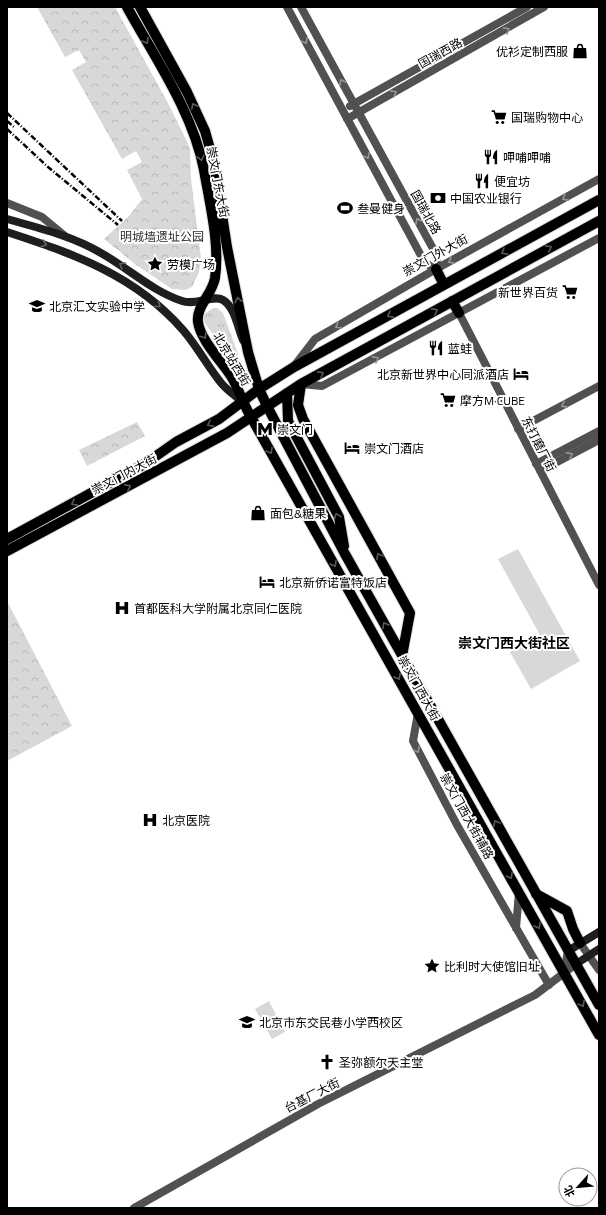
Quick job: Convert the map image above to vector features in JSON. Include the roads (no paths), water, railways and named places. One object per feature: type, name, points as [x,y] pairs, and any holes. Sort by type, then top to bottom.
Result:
[{"type":"main road","name":"崇文门东大街","points":[[127,7],[184,110],[198,146],[204,170],[216,253],[214,281],[206,301],[222,299],[227,303],[248,352]]},
{"type":"main road","name":"崇文门东大街","points":[[140,7],[188,92],[205,131],[214,163],[227,247],[248,352],[259,389],[267,406]]},
{"type":"main road","name":"崇文门外大街","points":[[242,402],[259,389],[294,367],[599,200]]},
{"type":"main road","points":[[7,219],[66,236],[99,252],[126,268],[156,290],[182,302],[196,303],[206,301]]},
{"type":"main road","points":[[251,417],[301,384],[599,220]]},
{"type":"main road","name":"北京站西街","points":[[7,232],[61,250],[95,264],[139,290],[164,310],[183,330],[222,383],[242,402]]},
{"type":"main road","points":[[436,269],[444,286]]},
{"type":"main road","name":"北京站西街","points":[[206,301],[199,311],[199,328],[231,376],[242,402]]},
{"type":"main road","points":[[452,301],[458,314]]},
{"type":"main road","points":[[301,384],[298,405],[302,419],[410,613],[402,656]]},
{"type":"main road","points":[[287,393],[286,408],[288,420],[339,517],[345,554]]},
{"type":"main road","name":"崇文门西大街","points":[[242,402],[599,1035]]},
{"type":"main road","name":"崇文门内大街","points":[[7,539],[146,463],[176,442],[219,419],[242,402]]},
{"type":"main road","name":"崇文门西大街","points":[[267,406],[345,554],[599,1005]]},
{"type":"main road","name":"崇文门内大街","points":[[7,551],[220,437],[251,417]]},
{"type":"main road","points":[[536,894],[566,910],[580,943]]},
{"type":"main road","points":[[568,951],[599,932]]},
{"type":"main road","points":[[576,964],[588,955],[599,950]]},
{"type":"street","name":"国瑞北路","points":[[287,7],[425,263],[436,269],[437,256],[301,7]]},
{"type":"street","name":"国瑞西路","points":[[343,110],[527,7]]},
{"type":"street","name":"国瑞西路","points":[[348,119],[544,7]]},
{"type":"street","name":"崇文门外大街","points":[[294,367],[315,339],[436,269],[599,179]]},
{"type":"street","points":[[7,203],[42,217],[66,236]]},
{"type":"street","points":[[301,384],[322,386],[599,238]]},
{"type":"street","name":"东打磨厂街","points":[[458,314],[599,585]]},
{"type":"street","points":[[518,429],[599,386]]},
{"type":"street","points":[[538,467],[599,431]]},
{"type":"street","points":[[538,467],[599,440]]},
{"type":"street","name":"崇文门西大街辅路","points":[[418,713],[413,741],[457,825],[549,985]]},
{"type":"street","points":[[516,928],[519,892]]},
{"type":"street","points":[[580,943],[599,970]]},
{"type":"street","points":[[564,972],[568,951]]},
{"type":"street","name":"台基厂大街","points":[[134,1208],[290,1120],[535,995],[576,964]]},
{"type":"railway","points":[[7,113],[122,221]]},
{"type":"railway","points":[[7,121],[14,127]]},
{"type":"railway","points":[[7,129],[48,167],[118,225]]},
{"type":"place","name":"优衫定制西服","points":[[580,51]]},
{"type":"place","name":"国瑞购物中心","points":[[499,117]]},
{"type":"place","name":"呷哺呷哺","points":[[491,157]]},
{"type":"place","name":"便宜坊","points":[[482,181]]},
{"type":"place","name":"中国农业银行","points":[[438,198]]},
{"type":"place","name":"叁曼健身","points":[[345,208]]},
{"type":"place","name":"劳模广场","points":[[155,264]]},
{"type":"place","name":"新世界百货","points":[[570,292]]},
{"type":"place","name":"北京汇文实验中学","points":[[37,306]]},
{"type":"place","name":"蓝蛙","points":[[436,348]]},
{"type":"place","name":"北京新世界中心同派酒店","points":[[521,374]]},
{"type":"place","name":"摩方M·CUBE","points":[[448,400]]},
{"type":"place","name":"崇文门","points":[[265,429]]},
{"type":"place","name":"崇文门酒店","points":[[352,448]]},
{"type":"place","name":"面包&糖果","points":[[258,513]]},
{"type":"place","name":"北京新侨诺富特饭店","points":[[267,582]]},
{"type":"place","name":"首都医科大学附属北京同仁医院","points":[[122,608]]},
{"type":"place","name":"北京医院","points":[[150,820]]},
{"type":"place","name":"比利时大使馆旧址","points":[[432,966]]},
{"type":"place","name":"北京市东交民巷小学西校区","points":[[247,1022]]},
{"type":"place","name":"圣弥额尔天主堂","points":[[327,1062]]},
{"type":"district","name":"崇文门西大街社区","points":[[514,642]]},
{"type":"park label","name":"明城墙遗址公园","points":[[162,236]]}]
